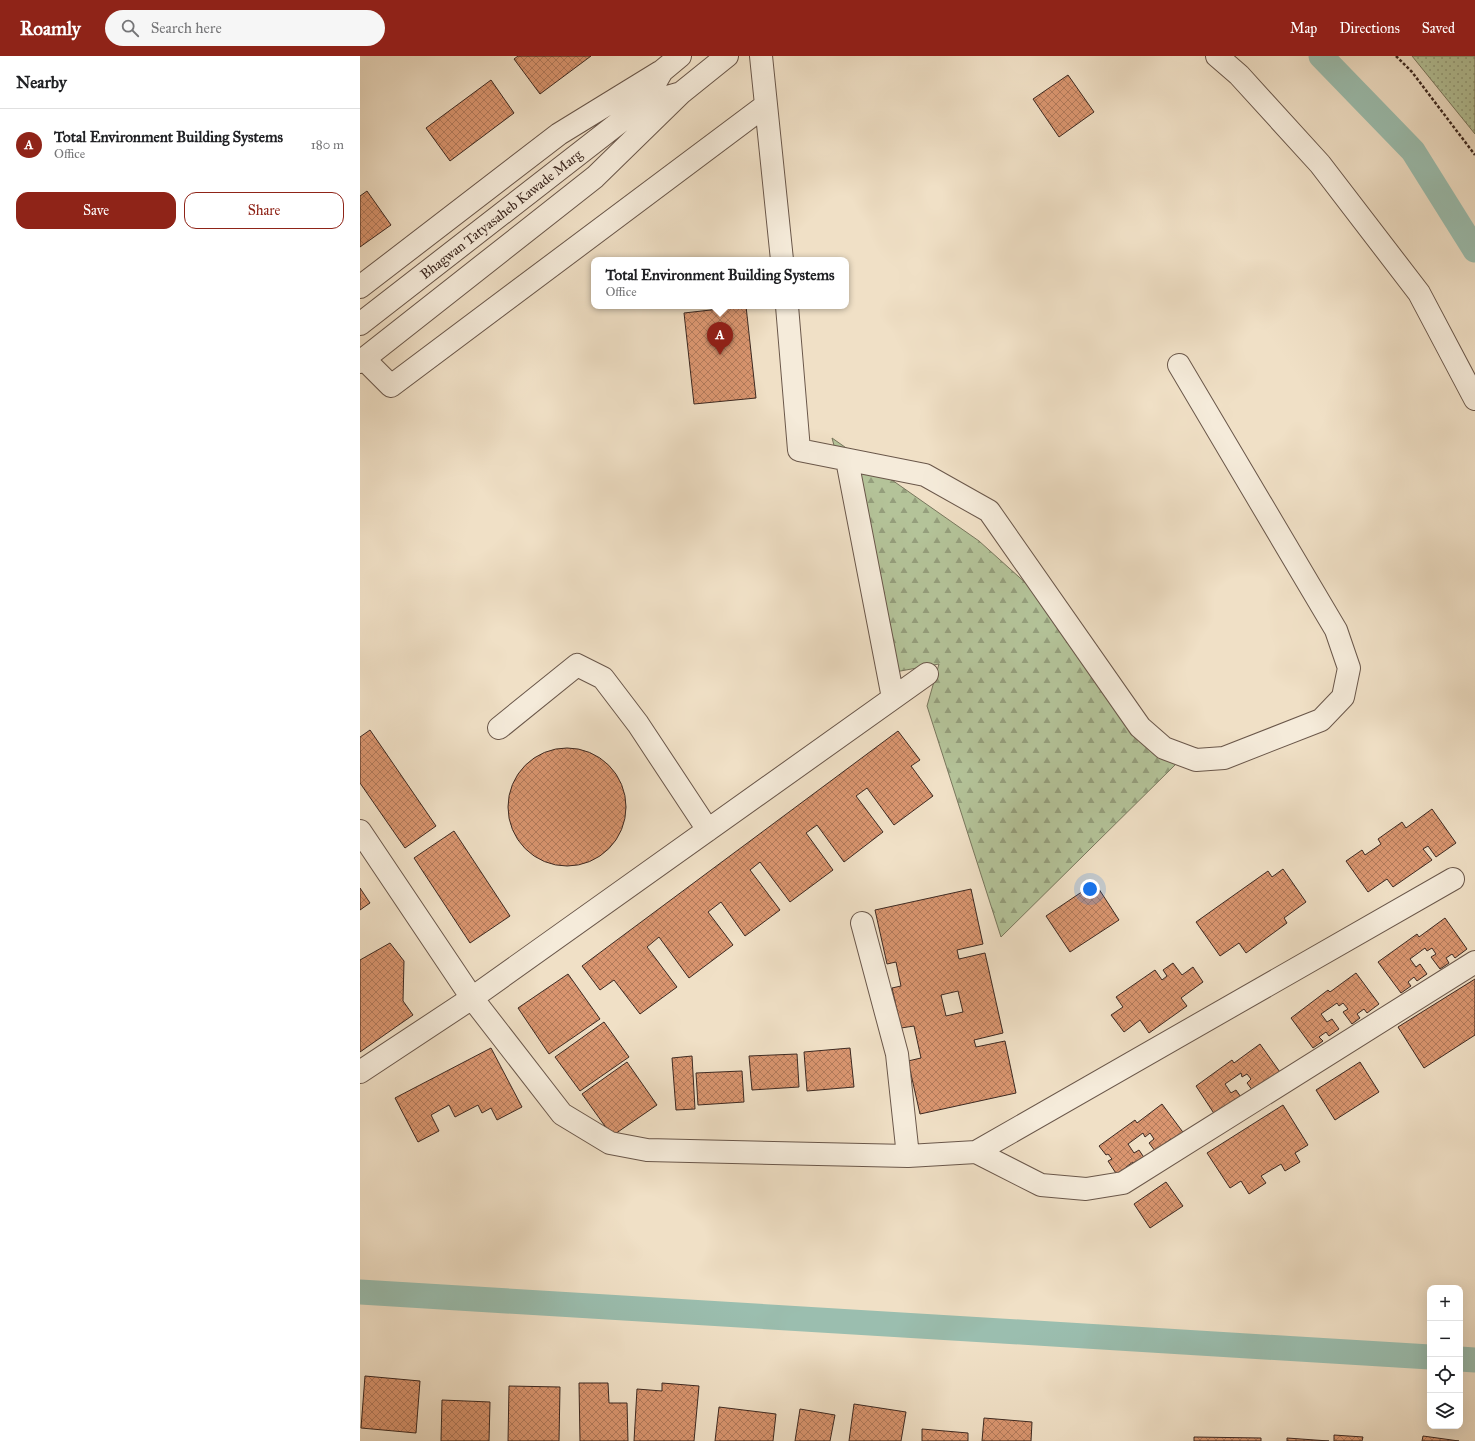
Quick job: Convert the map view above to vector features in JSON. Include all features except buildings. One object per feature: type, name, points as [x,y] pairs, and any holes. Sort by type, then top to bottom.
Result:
[{"type":"street","name":"Bhagwan Tatyasaheb Kawade Marg","points":[[643,104],[662,71],[680,56]]},
{"type":"street","name":"Bhagwan Tatyasaheb Kawade Marg","points":[[360,324],[643,104],[681,93],[727,56]]},
{"type":"street","points":[[761,56],[782,257]]},
{"type":"street","points":[[1217,56],[1239,75],[1320,164],[1419,293],[1475,399]]},
{"type":"street","points":[[360,287],[559,134],[662,71]]},
{"type":"street","points":[[681,93],[595,177],[362,360],[391,386],[766,105]]},
{"type":"street","points":[[787,309],[799,450],[925,475],[989,511],[1140,727],[1164,748],[1196,760],[1224,758],[1321,720],[1344,697],[1349,668],[1336,630],[1179,365]]},
{"type":"street","points":[[847,460],[893,698]]},
{"type":"street","points":[[499,728],[577,665],[603,678],[638,724],[708,830]]},
{"type":"street","points":[[360,1072],[472,998],[927,674]]},
{"type":"street","points":[[360,831],[472,998],[562,1114],[610,1143],[647,1150],[908,1156],[976,1152],[1453,879]]},
{"type":"street","points":[[862,923],[897,1054],[908,1156]]},
{"type":"street","points":[[976,1152],[1041,1185],[1086,1189],[1123,1183],[1475,962]]},
{"type":"path","points":[[1396,56],[1412,72],[1475,155]]},
{"type":"green space","points":[[1412,56],[1475,56],[1475,134]]},
{"type":"green space","points":[[832,438],[979,541],[1029,586],[1177,763],[1001,937],[927,706],[939,664],[895,672]]},
{"type":"waterway","points":[[1321,56],[1413,151],[1475,250]]},
{"type":"waterway","points":[[360,1292],[1427,1357]]},
{"type":"waterway","points":[[1463,1359],[1475,1360]]},
{"type":"place","name":"Total Environment Building Systems","points":[[720,355]]}]
